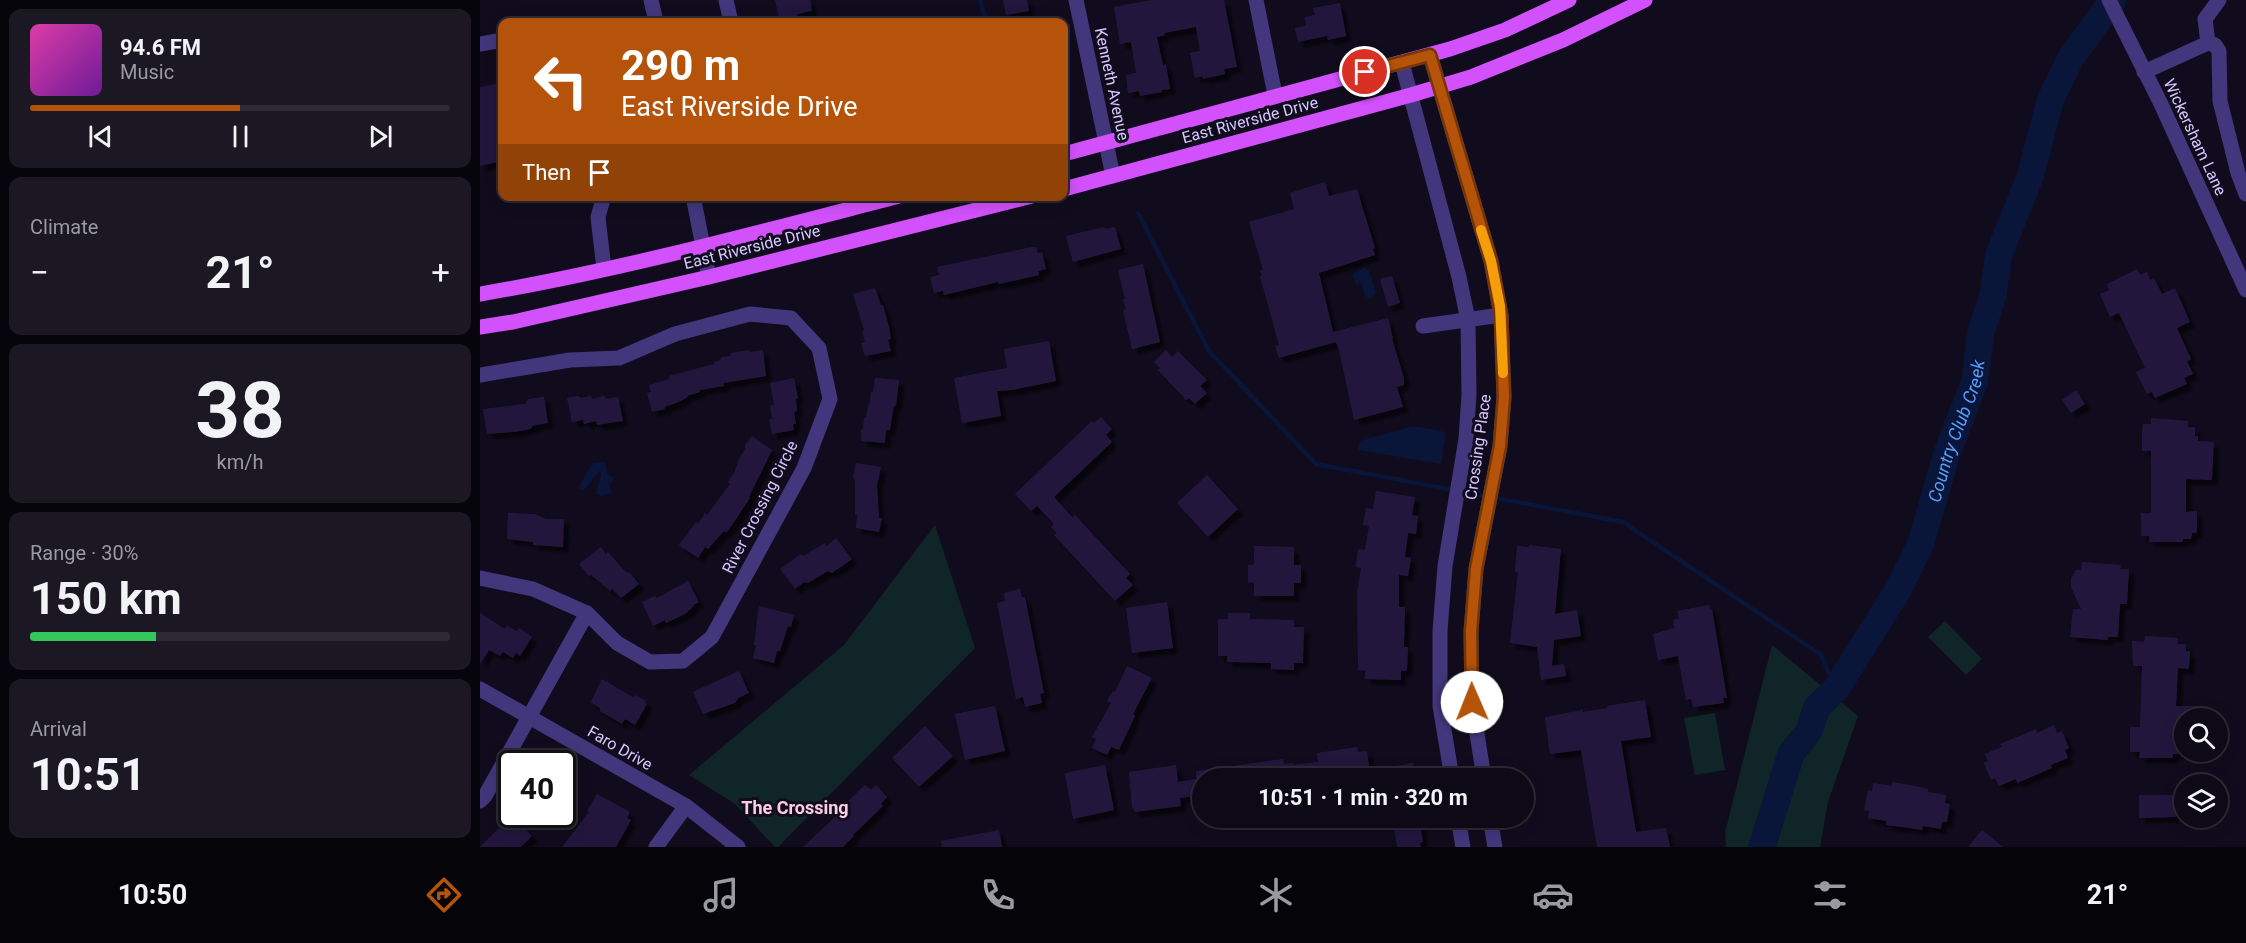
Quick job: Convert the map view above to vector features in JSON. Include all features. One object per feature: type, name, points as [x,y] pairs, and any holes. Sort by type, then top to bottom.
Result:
[{"type":"main road","name":"East Riverside Drive","points":[[1068,153],[1275,95],[1430,55],[1505,30],[1569,0]]},
{"type":"main road","name":"East Riverside Drive","points":[[1068,188],[1471,77],[1563,40],[1645,0]]},
{"type":"main road","name":"East Riverside Drive","points":[[480,294],[703,247],[880,201]]},
{"type":"main road","name":"East Riverside Drive","points":[[480,327],[513,322],[709,277],[1012,201]]},
{"type":"street","points":[[651,0],[655,18]]},
{"type":"street","points":[[726,0],[730,18]]},
{"type":"street","name":"Kenneth Avenue","points":[[1076,0],[1113,176]]},
{"type":"street","points":[[1256,0],[1275,95]]},
{"type":"street","name":"Wickersham Lane","points":[[2109,0],[2161,104],[2246,290]]},
{"type":"street","points":[[2208,43],[2205,19],[2218,0]]},
{"type":"street","points":[[480,44],[498,41]]},
{"type":"street","points":[[2144,72],[2208,43],[2215,45],[2219,51],[2220,101],[2238,173],[2246,194]]},
{"type":"street","name":"Crossing Place","points":[[1430,55],[1491,261],[1501,315],[1504,397],[1500,446],[1476,569],[1471,631],[1472,702],[1482,768]]},
{"type":"street","name":"Crossing Place","points":[[1402,63],[1459,277],[1468,320],[1467,439],[1445,566],[1440,631],[1440,706],[1450,768]]},
{"type":"street","points":[[603,201],[598,217],[604,269]]},
{"type":"street","points":[[694,201],[709,277]]},
{"type":"street","name":"River Crossing Circle","points":[[480,375],[570,360],[619,358],[675,333],[750,314],[791,318],[819,348],[831,399],[804,468],[712,637],[683,661],[650,662],[617,643],[586,613],[533,589],[480,578]]},
{"type":"street","points":[[1423,326],[1501,315]]},
{"type":"street","points":[[480,801],[530,717],[586,613]]},
{"type":"street","name":"Faro Drive","points":[[480,689],[686,806],[738,847]]},
{"type":"street","points":[[656,847],[686,806]]},
{"type":"street","points":[[1459,828],[1462,847]]},
{"type":"street","points":[[1492,828],[1495,847]]},
{"type":"green space","points":[[935,525],[975,648],[778,847],[775,847],[735,804],[689,775],[844,645]]},
{"type":"green space","points":[[1945,621],[1982,659],[1966,675],[1928,637]]},
{"type":"green space","points":[[1772,645],[1858,716],[1828,802],[1820,847],[1726,847],[1725,833]]},
{"type":"green space","points":[[1715,713],[1725,770],[1695,775],[1684,718]]},
{"type":"water","points":[[1366,267],[1376,293],[1370,299],[1365,296],[1362,284],[1356,285],[1353,274]]},
{"type":"water","points":[[1413,426],[1446,432],[1441,464],[1358,450],[1360,441]]},
{"type":"water","points":[[605,462],[608,475],[614,478],[610,484],[611,493],[601,496],[596,494],[601,475],[600,470],[583,491],[578,488],[593,463]]},
{"type":"building","points":[[775,0],[810,0],[812,11],[797,14],[798,18],[779,18]]},
{"type":"building","points":[[1003,0],[1027,0],[1029,11],[1006,15]]},
{"type":"building","points":[[1152,0],[1224,0],[1237,67],[1224,69],[1225,74],[1203,79],[1202,76],[1195,78],[1190,53],[1200,51],[1196,27],[1164,33],[1165,35],[1157,37],[1163,65],[1166,64],[1170,89],[1140,96],[1139,91],[1128,93],[1126,75],[1136,73],[1132,48],[1131,42],[1120,44],[1114,7]]},
{"type":"building","points":[[1340,3],[1346,36],[1328,40],[1327,36],[1298,42],[1295,28],[1306,26],[1305,17],[1315,15],[1313,8]]},
{"type":"building","points":[[498,84],[498,162],[480,166],[480,87]]},
{"type":"building","points":[[1325,182],[1329,196],[1357,189],[1375,248],[1373,249],[1375,255],[1319,273],[1333,332],[1388,318],[1404,378],[1404,385],[1397,387],[1403,407],[1354,420],[1336,342],[1279,358],[1275,346],[1279,345],[1260,276],[1262,276],[1260,270],[1263,270],[1249,222],[1294,209],[1290,193]]},
{"type":"building","points":[[1104,227],[1105,229],[1115,227],[1121,249],[1073,262],[1066,236]]},
{"type":"building","points":[[1036,247],[1038,253],[1042,252],[1046,269],[1038,271],[1039,275],[944,295],[943,291],[934,293],[930,277],[939,275],[937,267]]},
{"type":"building","points":[[1143,264],[1160,342],[1132,349],[1123,310],[1126,309],[1123,299],[1125,299],[1118,270]]},
{"type":"building","points":[[2137,269],[2140,275],[2147,272],[2150,280],[2154,278],[2162,294],[2175,288],[2190,322],[2177,328],[2191,359],[2187,361],[2193,374],[2184,378],[2187,384],[2155,398],[2152,392],[2147,394],[2136,372],[2145,368],[2119,313],[2110,317],[2100,294],[2109,290],[2107,284]]},
{"type":"building","points":[[1392,276],[1400,303],[1388,307],[1380,279]]},
{"type":"building","points":[[875,288],[889,327],[891,339],[888,340],[891,351],[865,356],[861,343],[865,342],[862,331],[864,330],[853,294]]},
{"type":"building","points":[[1049,341],[1056,381],[997,391],[1001,416],[962,423],[954,378],[1007,368],[1004,349]]},
{"type":"building","points":[[749,350],[750,352],[763,350],[766,376],[724,383],[724,386],[700,390],[700,392],[664,407],[665,409],[652,412],[647,393],[651,392],[649,385],[670,379],[669,376],[714,364],[722,357],[731,356],[730,353]]},
{"type":"building","points":[[1166,350],[1172,357],[1178,351],[1207,380],[1200,386],[1207,393],[1195,404],[1189,398],[1186,400],[1158,370],[1160,368],[1154,362]]},
{"type":"building","points":[[794,378],[798,398],[796,399],[797,411],[794,412],[796,424],[793,424],[794,430],[772,434],[769,419],[772,419],[770,406],[774,405],[770,383]]},
{"type":"building","points":[[875,378],[899,380],[896,406],[894,405],[890,430],[886,430],[885,443],[861,441],[861,429],[863,429],[864,418],[866,418],[871,392],[873,393]]},
{"type":"building","points":[[2076,390],[2085,404],[2071,413],[2062,400]]},
{"type":"building","points":[[578,396],[581,398],[591,396],[592,399],[604,396],[606,399],[618,397],[623,421],[597,425],[596,421],[584,424],[583,420],[572,422],[567,398]]},
{"type":"building","points":[[544,397],[548,423],[532,426],[526,430],[487,434],[483,409],[525,404],[528,399]]},
{"type":"building","points":[[1101,417],[1112,429],[1106,435],[1112,442],[1054,497],[1073,518],[1075,515],[1130,574],[1126,578],[1133,585],[1115,601],[1054,535],[1057,533],[1051,527],[1054,524],[1037,506],[1031,511],[1015,494],[1092,421],[1094,423]]},
{"type":"building","points":[[2151,418],[2188,421],[2188,427],[2195,427],[2195,436],[2198,436],[2198,441],[2214,442],[2212,480],[2186,479],[2186,512],[2197,511],[2197,533],[2192,533],[2191,539],[2183,539],[2183,542],[2149,542],[2149,536],[2141,536],[2141,513],[2151,513],[2151,451],[2142,451],[2142,434],[2143,424],[2151,424]]},
{"type":"building","points":[[752,436],[772,450],[750,498],[736,519],[727,532],[724,531],[708,549],[705,547],[698,558],[679,545],[696,522],[698,524],[705,513],[707,515],[730,484],[728,482],[745,445]]},
{"type":"building","points":[[856,463],[881,467],[877,485],[879,518],[882,518],[879,532],[856,528],[853,476]]},
{"type":"building","points":[[1207,475],[1238,509],[1208,537],[1177,503]]},
{"type":"building","points":[[1376,491],[1415,497],[1412,515],[1418,516],[1416,534],[1408,533],[1405,557],[1411,558],[1408,576],[1399,575],[1399,607],[1405,607],[1404,647],[1408,647],[1407,671],[1401,671],[1401,680],[1365,679],[1365,671],[1358,670],[1357,593],[1361,568],[1356,567],[1358,549],[1365,550],[1369,526],[1363,525],[1366,508],[1373,509]]},
{"type":"building","points":[[508,513],[535,514],[546,519],[564,519],[563,547],[533,545],[533,542],[507,539]]},
{"type":"building","points":[[836,538],[852,559],[832,573],[828,571],[808,583],[804,582],[795,589],[780,569],[801,554],[803,556],[825,543],[827,546]]},
{"type":"building","points":[[1529,545],[1561,549],[1555,614],[1577,610],[1581,636],[1554,640],[1552,666],[1564,664],[1566,676],[1541,680],[1537,647],[1510,643],[1518,572],[1515,572],[1517,546],[1529,547]]},
{"type":"building","points":[[1254,546],[1294,547],[1294,565],[1301,565],[1301,583],[1294,583],[1294,596],[1254,596],[1254,583],[1248,582],[1248,565],[1254,565]]},
{"type":"building","points":[[601,547],[639,584],[621,598],[612,589],[610,591],[591,575],[589,576],[579,564]]},
{"type":"building","points":[[2082,562],[2121,565],[2120,569],[2129,569],[2127,604],[2120,604],[2118,637],[2108,637],[2108,640],[2070,637],[2073,609],[2081,609],[2071,587],[2071,578],[2076,570],[2081,570]]},
{"type":"building","points":[[688,581],[699,602],[685,614],[653,626],[642,602],[655,596],[657,598]]},
{"type":"building","points":[[1020,589],[1022,597],[1025,597],[1044,693],[1040,694],[1042,703],[1025,707],[1023,697],[1016,699],[997,603],[1005,601],[1004,593]]},
{"type":"building","points":[[1167,602],[1173,648],[1132,653],[1126,608]]},
{"type":"building","points":[[1709,605],[1710,610],[1712,609],[1727,698],[1723,698],[1724,703],[1693,707],[1691,699],[1686,700],[1678,656],[1658,660],[1653,634],[1674,628],[1673,620],[1679,619],[1677,611]]},
{"type":"building","points":[[759,606],[794,615],[780,651],[777,651],[774,663],[753,658]]},
{"type":"building","points":[[480,613],[505,629],[507,626],[517,631],[519,628],[532,637],[520,656],[516,653],[513,658],[503,652],[500,656],[489,650],[480,664]]},
{"type":"building","points":[[1228,613],[1250,613],[1250,619],[1294,620],[1294,627],[1304,627],[1303,663],[1294,663],[1294,670],[1271,669],[1271,663],[1227,662],[1227,656],[1218,656],[1218,619],[1228,619]]},
{"type":"building","points":[[2145,636],[2178,638],[2178,644],[2186,644],[2186,651],[2190,651],[2189,669],[2178,668],[2176,706],[2202,706],[2202,708],[2174,708],[2173,758],[2139,758],[2140,752],[2130,752],[2130,727],[2140,727],[2142,666],[2133,666],[2132,641],[2144,642]]},
{"type":"building","points":[[1127,666],[1152,678],[1133,714],[1135,716],[1119,750],[1111,747],[1107,755],[1092,748],[1096,739],[1092,737],[1111,703],[1107,701],[1113,691],[1115,692]]},
{"type":"building","points":[[739,671],[749,693],[738,698],[735,703],[703,714],[693,692]]},
{"type":"building","points":[[602,679],[634,698],[635,695],[646,701],[647,704],[635,725],[625,719],[622,724],[600,711],[600,708],[591,702]]},
{"type":"building","points":[[1645,700],[1651,737],[1621,741],[1636,832],[1666,828],[1670,847],[1597,847],[1581,750],[1550,754],[1545,717]]},
{"type":"building","points":[[995,706],[1005,751],[965,760],[955,714]]},
{"type":"building","points":[[2054,725],[2057,733],[2062,731],[2069,748],[2065,750],[2068,758],[2051,765],[2052,768],[2017,783],[2016,779],[1999,786],[1995,778],[1991,780],[1984,763],[1988,761],[1985,754],[2002,747],[2000,744],[2036,729],[2037,733]]},
{"type":"building","points":[[925,726],[953,756],[919,787],[892,758]]},
{"type":"building","points":[[1357,747],[1358,752],[1367,751],[1369,768],[1218,768],[1283,759],[1284,764],[1293,763],[1293,765],[1318,762],[1317,753]]},
{"type":"building","points":[[1413,763],[1414,768],[1385,768]]},
{"type":"building","points":[[1105,765],[1114,810],[1073,819],[1065,773]]},
{"type":"building","points":[[1176,765],[1178,782],[1192,780],[1192,796],[1180,798],[1181,806],[1135,812],[1132,807],[1129,772]]},
{"type":"building","points":[[1892,782],[1946,795],[1945,803],[1950,804],[1947,822],[1942,822],[1941,829],[1923,826],[1922,830],[1886,825],[1886,821],[1868,818],[1869,811],[1864,810],[1868,790],[1872,791],[1873,783],[1892,786]]},
{"type":"building","points":[[865,785],[871,790],[876,785],[887,797],[881,804],[883,806],[843,847],[803,847],[835,817],[833,815]]},
{"type":"building","points":[[597,794],[630,812],[627,818],[631,820],[616,847],[562,847],[589,812],[587,811]]},
{"type":"building","points":[[2139,795],[2174,795],[2174,817],[2139,818]]},
{"type":"building","points":[[499,828],[524,828],[532,836],[521,847],[480,847]]},
{"type":"building","points":[[1394,828],[1421,828],[1423,842],[1420,843],[1421,847],[1397,847]]},
{"type":"building","points":[[999,830],[1002,847],[942,847],[941,841]]},
{"type":"building","points":[[1982,830],[2003,847],[1968,847]]},
{"type":"waterway","points":[[980,0],[986,18]]},
{"type":"waterway","name":"Country Club Creek","points":[[1762,847],[1791,754],[1809,731],[1817,707],[1836,689],[1898,590],[1921,543],[1947,453],[1975,381],[1981,332],[1993,295],[1999,254],[2030,177],[2050,101],[2070,59],[2113,0]]},
{"type":"waterway","points":[[1138,213],[1209,351],[1316,464],[1623,522],[1821,655],[1836,689]]},
{"type":"slow traffic","points":[[1481,230],[1491,261],[1500,306],[1503,373]]},
{"type":"district","name":"The Crossing","points":[[795,807]]},
{"type":"route","points":[[1365,72],[1430,55],[1491,261],[1500,306],[1504,397],[1500,446],[1476,569],[1471,631],[1472,702]]}]
